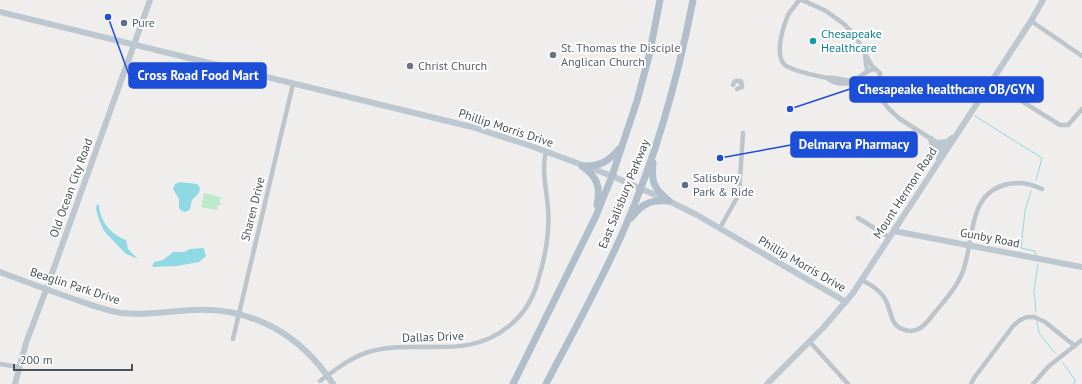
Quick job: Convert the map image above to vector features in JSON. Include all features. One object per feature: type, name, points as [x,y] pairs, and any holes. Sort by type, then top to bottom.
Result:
[{"type":"main road","name":"Old Ocean City Road","points":[[15,384],[26,344],[150,0]]},
{"type":"main road","name":"East Salisbury Parkway","points":[[513,384],[596,216],[612,176],[643,79],[660,0]]},
{"type":"main road","name":"East Salisbury Parkway","points":[[546,384],[602,277],[641,188],[654,153],[677,72],[692,0]]},
{"type":"main road","name":"Mount Hermon Road","points":[[767,384],[810,342],[846,302],[862,280],[1031,21],[1042,0]]},
{"type":"main road","name":"Phillip Morris Drive","points":[[0,12],[472,127],[546,152],[612,176],[669,201],[720,228],[846,302]]},
{"type":"main road","points":[[938,163],[940,150],[932,143],[934,141],[947,142],[956,134]]},
{"type":"main road","points":[[582,166],[596,166],[607,162],[615,155],[623,144]]},
{"type":"main road","points":[[654,153],[653,181],[659,192],[669,201]]},
{"type":"main road","points":[[582,166],[594,177],[598,187],[599,193],[596,216]]},
{"type":"main road","points":[[625,226],[642,206],[655,200],[669,201]]},
{"type":"main road","name":"Gunby Road","points":[[894,231],[1082,267]]},
{"type":"main road","name":"Beaglin Park Drive","points":[[0,272],[99,308],[121,313],[152,314],[200,309],[238,314],[266,323],[288,335],[310,354],[328,375],[333,384]]},
{"type":"street","points":[[879,82],[875,85],[861,82],[845,84],[790,68],[783,64],[780,57],[780,46],[788,15],[800,0],[834,16],[856,37],[875,69],[880,73],[881,76],[879,82],[883,101]]},
{"type":"street","points":[[1031,21],[1082,56]]},
{"type":"street","points":[[864,51],[866,72],[864,78],[868,84],[900,119],[947,149]]},
{"type":"street","points":[[827,78],[831,77],[850,81],[858,79],[866,72],[875,69]]},
{"type":"street","points":[[991,82],[1060,125],[1068,125],[1082,109]]},
{"type":"street","name":"Sharen Drive","points":[[233,339],[293,84]]},
{"type":"street","points":[[720,228],[739,194],[743,133]]},
{"type":"street","name":"Dallas Drive","points":[[320,381],[353,359],[372,351],[397,348],[454,347],[474,344],[489,339],[500,333],[517,319],[534,293],[546,250],[549,222],[544,165],[546,152]]},
{"type":"street","points":[[862,280],[873,286],[882,294],[887,303],[892,320],[897,327],[905,330],[917,330],[924,326],[958,281],[964,269],[974,218],[983,199],[992,190],[1007,184],[1028,183],[1042,189]]},
{"type":"street","points":[[858,218],[889,237]]},
{"type":"street","points":[[972,384],[974,378],[1013,326],[1023,318],[1034,317],[1041,319],[1075,346]]},
{"type":"street","points":[[1033,384],[1049,366],[1082,340]]},
{"type":"street","points":[[810,342],[848,384]]},
{"type":"street","points":[[0,364],[19,367]]},
{"type":"green space","points":[[204,193],[221,198],[219,201],[221,203],[220,205],[217,206],[218,209],[215,210],[201,207]]},
{"type":"water","points":[[180,182],[197,184],[200,188],[199,193],[192,200],[190,209],[186,212],[179,208],[179,199],[173,189],[175,184]]},
{"type":"water","points":[[97,204],[99,205],[102,217],[107,227],[126,240],[128,249],[138,259],[126,254],[104,231],[98,217],[96,208]]},
{"type":"water","points":[[190,249],[204,249],[206,256],[199,262],[177,266],[152,267],[154,262],[163,260],[173,252],[184,252]]},
{"type":"waterway","points":[[975,116],[1042,158],[1036,180]]},
{"type":"waterway","points":[[1031,191],[1025,211],[1021,248],[1035,251],[1036,255]]},
{"type":"waterway","points":[[1036,312],[1034,291],[1038,264]]},
{"type":"waterway","points":[[1037,322],[1039,333],[1055,353]]},
{"type":"waterway","points":[[1063,363],[1075,380],[1074,384]]},
{"type":"place","name":"Cross Road Food Mart","points":[[108,17]]},
{"type":"place","name":"Pure","points":[[124,23]]},
{"type":"place","name":"Chesapeake Healthcare","points":[[813,41]]},
{"type":"place","name":"St. Thomas the Disciple Anglican Church","points":[[553,55]]},
{"type":"place","name":"Christ Church","points":[[410,66]]},
{"type":"place","name":"Chesapeake healthcare OB/GYN","points":[[790,109]]},
{"type":"place","name":"Delmarva Pharmacy","points":[[720,158]]},
{"type":"place","name":"Salisbury Park & Ride","points":[[685,185]]}]
